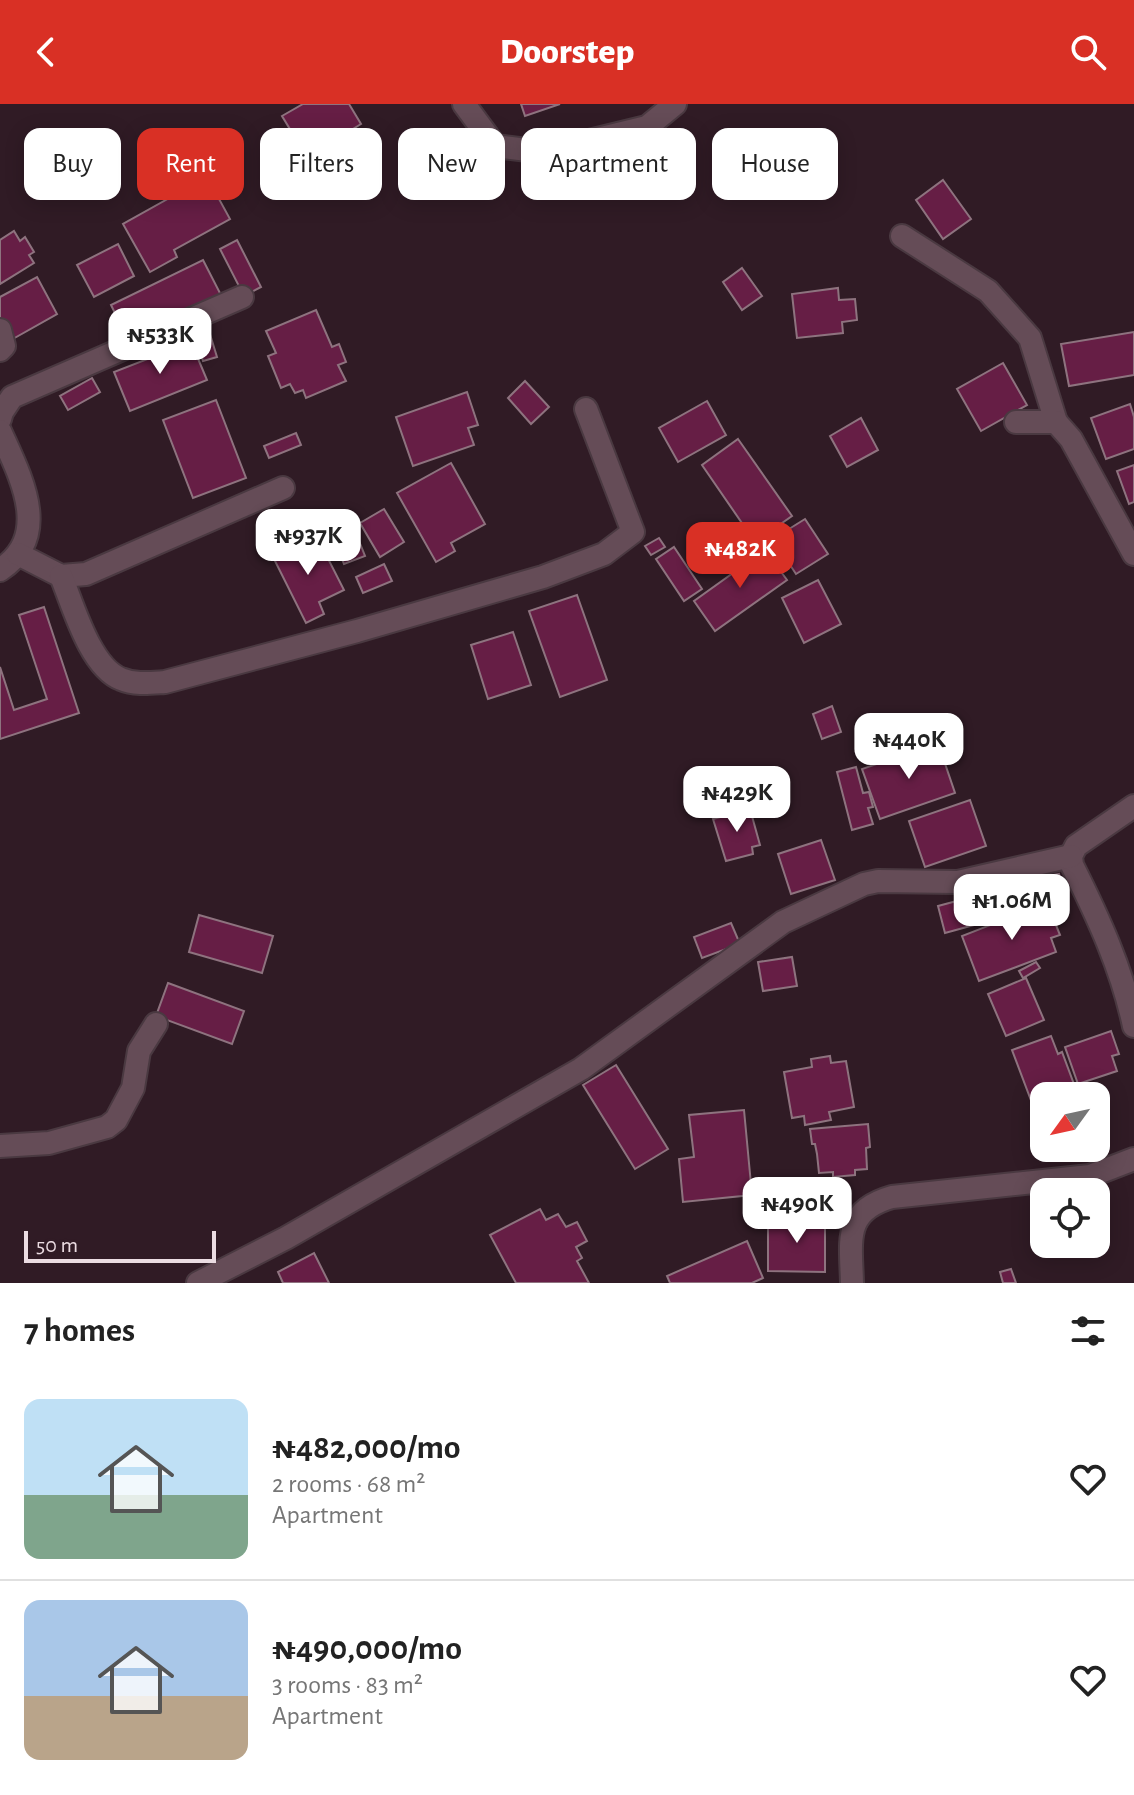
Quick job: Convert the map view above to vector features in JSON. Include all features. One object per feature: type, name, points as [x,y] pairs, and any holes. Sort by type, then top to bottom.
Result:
[{"type":"street","points":[[464,104],[495,146],[544,152],[647,127],[675,104]]},
{"type":"street","points":[[902,236],[988,291],[1030,338],[1056,422],[1071,439],[1134,554]]},
{"type":"street","points":[[0,419],[12,397],[242,297]]},
{"type":"street","points":[[0,330],[4,346],[0,350]]},
{"type":"street","points":[[61,576],[86,638],[103,666],[117,678],[147,684],[165,682],[343,635],[543,577],[604,554],[633,532],[586,409]]},
{"type":"street","points":[[1016,422],[1056,422]]},
{"type":"street","points":[[0,431],[23,484],[30,521],[25,544],[15,560],[0,570]]},
{"type":"street","points":[[18,554],[61,576],[86,574],[283,488]]},
{"type":"street","points":[[1134,806],[1076,846],[1071,856],[1072,865],[1098,916],[1126,990],[1134,1026]]},
{"type":"street","points":[[198,1283],[286,1238],[581,1069],[783,922],[864,884],[878,881],[958,882],[1071,856]]},
{"type":"street","points":[[0,1146],[49,1143],[107,1127],[116,1120],[133,1088],[139,1051],[156,1024]]},
{"type":"street","points":[[852,1283],[851,1234],[856,1218],[872,1203],[892,1197],[1090,1176],[1134,1159]]},
{"type":"building","points":[[303,104],[349,104],[361,124],[354,128],[289,128],[282,116]]},
{"type":"building","points":[[521,104],[560,104],[525,116]]},
{"type":"building","points":[[943,180],[971,219],[943,239],[916,200]]},
{"type":"building","points":[[166,200],[220,200],[230,219],[174,250],[177,257],[150,272],[123,224]]},
{"type":"building","points":[[14,231],[20,241],[25,237],[34,252],[29,255],[34,263],[0,284],[0,240]]},
{"type":"building","points":[[237,240],[261,287],[244,296],[220,249]]},
{"type":"building","points":[[118,244],[134,276],[94,297],[77,265]]},
{"type":"building","points":[[203,260],[223,299],[130,344],[111,305]]},
{"type":"building","points":[[742,268],[762,296],[742,310],[723,282]]},
{"type":"building","points":[[37,277],[57,314],[11,340],[0,321],[0,297]]},
{"type":"building","points":[[838,288],[839,300],[855,299],[857,320],[842,322],[843,333],[797,338],[792,294]]},
{"type":"building","points":[[316,310],[332,347],[339,344],[346,362],[338,365],[346,381],[306,398],[303,390],[295,393],[290,384],[281,388],[268,356],[276,353],[266,331]]},
{"type":"building","points":[[205,318],[217,357],[203,361],[192,322]]},
{"type":"building","points":[[1134,332],[1134,375],[1069,386],[1061,344]]},
{"type":"building","points":[[191,342],[207,380],[130,411],[114,372]]},
{"type":"building","points":[[1003,363],[1027,405],[981,431],[957,389]]},
{"type":"building","points":[[92,378],[100,392],[68,410],[60,396]]},
{"type":"building","points":[[525,381],[549,407],[531,424],[508,398]]},
{"type":"building","points":[[467,392],[478,425],[468,428],[474,445],[413,466],[396,417]]},
{"type":"building","points":[[216,400],[246,478],[193,498],[163,420]]},
{"type":"building","points":[[707,401],[726,435],[678,462],[659,428]]},
{"type":"building","points":[[1130,404],[1134,417],[1134,449],[1106,459],[1091,418]]},
{"type":"building","points":[[861,418],[878,450],[847,467],[830,436]]},
{"type":"building","points":[[296,433],[301,445],[269,458],[264,446]]},
{"type":"building","points":[[738,439],[792,516],[755,542],[702,465]]},
{"type":"building","points":[[451,463],[485,524],[451,543],[455,551],[436,562],[397,493]]},
{"type":"building","points":[[1134,465],[1134,502],[1129,504],[1117,471]]},
{"type":"building","points":[[384,509],[404,542],[380,557],[360,523]]},
{"type":"building","points":[[805,519],[828,554],[796,574],[773,539]]},
{"type":"building","points":[[351,521],[365,556],[344,564],[330,530]]},
{"type":"building","points":[[659,538],[665,547],[651,555],[645,546]]},
{"type":"building","points":[[318,539],[344,590],[319,602],[324,614],[306,623],[270,551],[285,543],[290,554]]},
{"type":"building","points":[[674,547],[702,589],[684,601],[656,559]]},
{"type":"building","points":[[765,550],[787,580],[715,631],[694,601]]},
{"type":"building","points":[[384,564],[392,581],[363,593],[356,577]]},
{"type":"building","points":[[818,580],[841,624],[804,643],[782,598]]},
{"type":"building","points":[[577,595],[607,680],[560,697],[529,611]]},
{"type":"building","points":[[44,607],[79,713],[0,739],[0,667],[14,710],[47,699],[19,615]]},
{"type":"building","points":[[513,632],[531,685],[488,699],[471,645]]},
{"type":"building","points":[[832,706],[841,732],[822,739],[813,714]]},
{"type":"building","points":[[938,743],[955,793],[880,819],[862,769]]},
{"type":"building","points":[[856,767],[863,793],[869,792],[873,807],[868,808],[873,824],[852,830],[837,772]]},
{"type":"building","points":[[970,800],[986,846],[925,867],[909,821]]},
{"type":"building","points":[[750,809],[760,845],[752,847],[753,854],[726,861],[713,819]]},
{"type":"building","points":[[821,840],[835,880],[791,894],[778,854]]},
{"type":"building","points":[[1059,874],[1062,888],[1035,893],[1032,879]]},
{"type":"building","points":[[979,895],[985,922],[945,933],[938,906]]},
{"type":"building","points":[[1047,903],[1060,935],[1051,938],[1056,952],[979,981],[962,936]]},
{"type":"building","points":[[199,915],[273,936],[262,973],[189,952]]},
{"type":"building","points":[[731,923],[740,944],[702,958],[694,937]]},
{"type":"building","points":[[792,957],[797,986],[763,991],[758,962]]},
{"type":"building","points":[[1036,962],[1040,968],[1023,978],[1019,971]]},
{"type":"building","points":[[1026,978],[1044,1020],[1006,1036],[988,994]]},
{"type":"building","points":[[168,983],[244,1011],[232,1044],[156,1016]]},
{"type":"building","points":[[1111,1031],[1119,1054],[1112,1056],[1117,1071],[1077,1082],[1065,1047]]},
{"type":"building","points":[[1051,1036],[1058,1054],[1062,1052],[1073,1082],[1030,1082],[1030,1098],[1012,1050]]},
{"type":"building","points":[[830,1056],[831,1063],[846,1061],[854,1107],[829,1112],[831,1120],[805,1125],[804,1116],[792,1118],[784,1072],[812,1067],[811,1059]]},
{"type":"building","points":[[616,1065],[668,1149],[635,1169],[583,1085]]},
{"type":"building","points":[[744,1110],[752,1195],[683,1202],[679,1159],[694,1157],[689,1115]]},
{"type":"building","points":[[868,1124],[870,1147],[866,1148],[867,1169],[855,1170],[855,1175],[833,1177],[833,1172],[819,1173],[810,1129]]},
{"type":"building","points":[[540,1209],[546,1220],[558,1214],[566,1227],[577,1222],[587,1241],[576,1247],[582,1258],[577,1261],[589,1283],[516,1283],[490,1235]]},
{"type":"building","points":[[768,1218],[825,1218],[825,1272],[768,1271]]},
{"type":"building","points":[[747,1241],[763,1278],[752,1283],[670,1283],[667,1276]]},
{"type":"building","points":[[314,1253],[329,1283],[283,1283],[278,1272]]},
{"type":"building","points":[[1011,1269],[1016,1283],[1003,1283],[1000,1272]]}]
